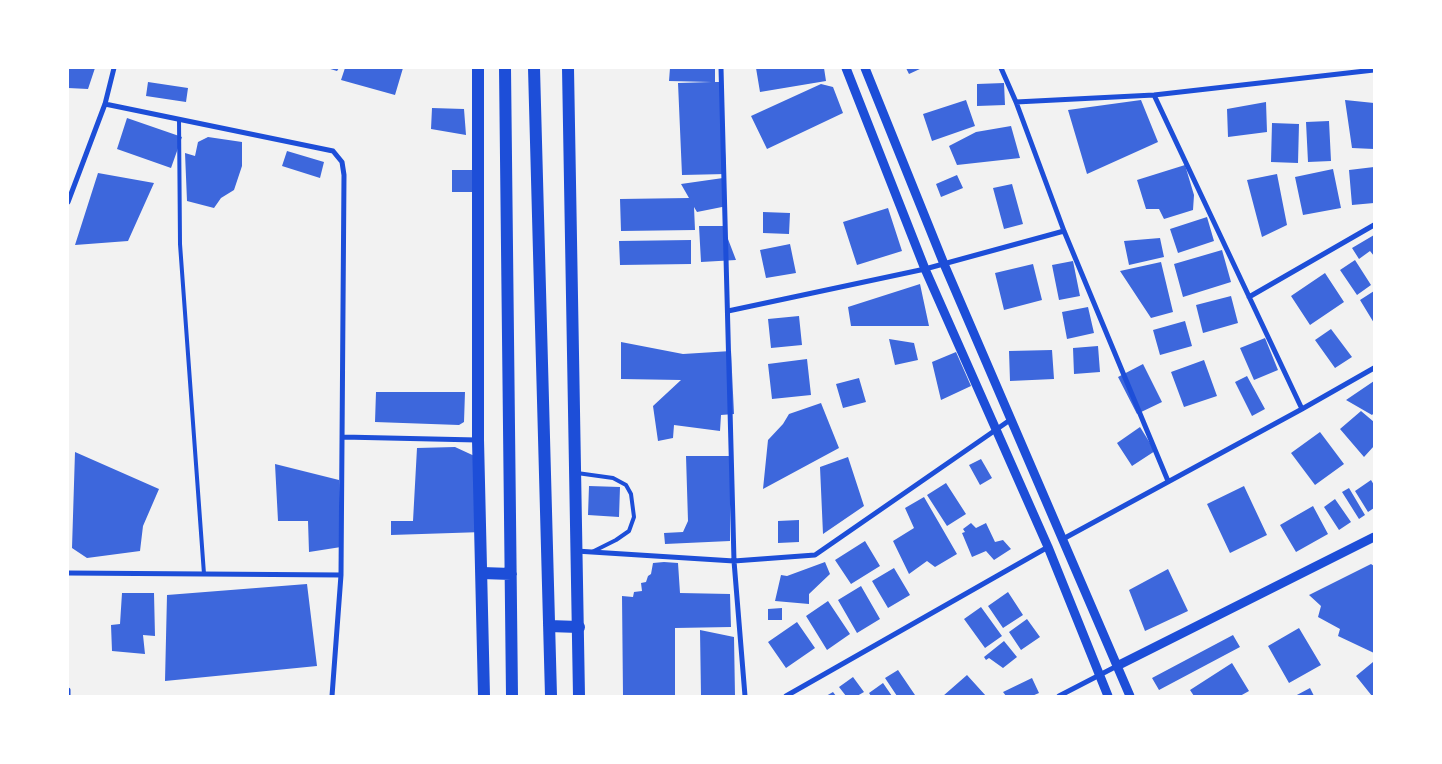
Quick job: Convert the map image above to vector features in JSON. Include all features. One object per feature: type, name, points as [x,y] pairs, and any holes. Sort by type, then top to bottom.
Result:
[{"type":"main road","points":[[478,68],[478,440],[484,696]]},
{"type":"main road","points":[[505,68],[512,696]]},
{"type":"main road","points":[[534,68],[551,696]]},
{"type":"main road","points":[[568,68],[579,696]]},
{"type":"main road","points":[[482,573],[511,574]]},
{"type":"main road","points":[[550,626],[579,627]]},
{"type":"street","points":[[68,202],[104,104],[114,68]]},
{"type":"street","points":[[721,68],[734,562],[745,696]]},
{"type":"street","points":[[846,68],[924,269],[1048,548],[1108,696]]},
{"type":"street","points":[[865,68],[944,264],[1130,696]]},
{"type":"street","points":[[1001,68],[1016,102],[1064,231],[1168,481]]},
{"type":"street","points":[[1016,102],[1154,95],[1374,70]]},
{"type":"street","points":[[1154,95],[1302,409]]},
{"type":"street","points":[[104,104],[333,151],[342,162],[344,175],[341,575],[332,696]]},
{"type":"street","points":[[1249,297],[1374,225]]},
{"type":"street","points":[[728,311],[924,269],[1064,231]]},
{"type":"street","points":[[786,696],[1063,538],[1374,368]]},
{"type":"street","points":[[576,551],[734,562],[815,556],[1010,420]]},
{"type":"street","points":[[343,437],[478,440]]},
{"type":"street","points":[[1059,696],[1374,537]]},
{"type":"street","points":[[68,573],[341,575]]},
{"type":"street","points":[[68,690],[68,696]]},
{"type":"lane","points":[[179,119],[180,244],[204,574]]},
{"type":"lane","points":[[574,472],[613,478],[626,485],[631,494],[634,517],[629,530],[616,540],[592,552]]},
{"type":"building","points":[[68,68],[95,68],[88,89],[68,88]]},
{"type":"building","points":[[327,68],[339,68],[337,71]]},
{"type":"building","points":[[345,68],[403,68],[395,95],[341,80]]},
{"type":"building","points":[[670,68],[715,68],[715,82],[722,82],[726,174],[682,175],[678,83],[712,82],[669,81]]},
{"type":"building","points":[[756,68],[824,68],[826,81],[760,92]]},
{"type":"building","points":[[906,68],[922,68],[909,74]]},
{"type":"building","points":[[148,82],[188,88],[186,102],[146,96]]},
{"type":"building","points":[[1004,83],[1005,105],[977,106],[977,84]]},
{"type":"building","points":[[821,84],[833,87],[843,113],[767,149],[751,116]]},
{"type":"building","points":[[966,100],[975,126],[932,141],[923,114]]},
{"type":"building","points":[[1141,100],[1158,142],[1087,174],[1068,110]]},
{"type":"building","points":[[1345,100],[1374,103],[1374,149],[1352,148]]},
{"type":"building","points":[[1266,102],[1267,132],[1228,137],[1227,109]]},
{"type":"building","points":[[432,108],[464,109],[466,135],[431,129]]},
{"type":"building","points":[[127,118],[182,137],[171,168],[117,149]]},
{"type":"building","points":[[1329,121],[1331,161],[1308,162],[1306,122]]},
{"type":"building","points":[[1272,123],[1299,124],[1298,163],[1271,162]]},
{"type":"building","points":[[1011,126],[1020,158],[957,165],[949,146],[976,132]]},
{"type":"building","points":[[208,137],[242,142],[242,166],[234,190],[221,198],[214,208],[187,201],[185,153],[195,156],[198,142]]},
{"type":"building","points":[[287,151],[324,162],[320,178],[282,166]]},
{"type":"building","points":[[1185,165],[1194,195],[1193,210],[1164,219],[1159,209],[1146,209],[1137,180]]},
{"type":"building","points":[[1374,167],[1374,203],[1352,205],[1349,170]]},
{"type":"building","points":[[1333,169],[1341,208],[1303,215],[1295,177]]},
{"type":"building","points":[[452,170],[473,170],[472,192],[452,192]]},
{"type":"building","points":[[98,173],[154,183],[128,241],[75,245]]},
{"type":"building","points":[[1277,174],[1287,225],[1262,237],[1247,180]]},
{"type":"building","points":[[957,175],[963,188],[941,197],[936,184]]},
{"type":"building","points":[[723,178],[727,206],[697,212],[694,207],[695,230],[621,231],[620,199],[689,198],[681,184]]},
{"type":"building","points":[[1012,184],[1023,224],[1004,229],[993,188]]},
{"type":"building","points":[[888,208],[902,251],[857,265],[843,222]]},
{"type":"building","points":[[763,212],[790,213],[789,234],[763,233]]},
{"type":"building","points":[[1207,217],[1214,241],[1178,253],[1170,229]]},
{"type":"building","points":[[699,226],[723,226],[736,260],[701,262]]},
{"type":"building","points":[[1374,235],[1374,256],[1370,251],[1359,259],[1352,248]]},
{"type":"building","points":[[1160,238],[1164,257],[1129,265],[1124,241]]},
{"type":"building","points":[[691,240],[691,264],[620,265],[619,241]]},
{"type":"building","points":[[790,244],[796,273],[766,278],[760,250]]},
{"type":"building","points":[[1222,250],[1231,282],[1183,297],[1174,264]]},
{"type":"building","points":[[1355,260],[1371,285],[1357,295],[1340,270]]},
{"type":"building","points":[[1073,261],[1080,296],[1059,300],[1052,265]]},
{"type":"building","points":[[1161,262],[1173,312],[1151,318],[1120,271]]},
{"type":"building","points":[[1033,264],[1042,300],[1004,310],[995,273]]},
{"type":"building","points":[[1325,273],[1344,302],[1310,325],[1291,296]]},
{"type":"building","points":[[920,284],[929,326],[851,326],[848,307]]},
{"type":"building","points":[[1374,291],[1374,323],[1360,300]]},
{"type":"building","points":[[1231,296],[1238,323],[1203,333],[1196,305]]},
{"type":"building","points":[[1088,307],[1094,333],[1067,339],[1062,312]]},
{"type":"building","points":[[799,316],[802,345],[771,348],[768,319]]},
{"type":"building","points":[[1185,321],[1192,346],[1160,355],[1153,330]]},
{"type":"building","points":[[1331,329],[1352,357],[1335,368],[1315,340]]},
{"type":"building","points":[[1265,338],[1278,370],[1254,380],[1240,348]]},
{"type":"building","points":[[889,339],[914,343],[918,360],[895,365]]},
{"type":"building","points":[[621,342],[683,354],[731,351],[734,414],[721,415],[720,431],[674,425],[673,438],[658,441],[653,406],[681,380],[621,379]]},
{"type":"building","points":[[1098,346],[1100,372],[1074,374],[1073,348]]},
{"type":"building","points":[[1052,350],[1054,379],[1010,381],[1009,351]]},
{"type":"building","points":[[956,352],[971,386],[941,400],[932,362]]},
{"type":"building","points":[[807,359],[811,395],[772,399],[768,364]]},
{"type":"building","points":[[1204,360],[1217,396],[1184,407],[1171,372]]},
{"type":"building","points":[[1143,364],[1162,402],[1137,414],[1118,377]]},
{"type":"building","points":[[1247,376],[1265,409],[1252,416],[1235,382]]},
{"type":"building","points":[[859,378],[866,402],[843,408],[836,384]]},
{"type":"building","points":[[1374,381],[1374,413],[1372,415],[1346,400]]},
{"type":"building","points":[[376,392],[465,392],[464,422],[459,425],[375,422]]},
{"type":"building","points":[[821,403],[839,448],[763,489],[768,440],[783,424],[789,414]]},
{"type":"building","points":[[1361,411],[1374,422],[1374,446],[1364,457],[1340,429]]},
{"type":"building","points":[[1140,427],[1155,451],[1132,466],[1117,443]]},
{"type":"building","points":[[1320,432],[1344,464],[1315,485],[1291,453]]},
{"type":"building","points":[[455,447],[481,459],[483,532],[391,535],[391,521],[413,521],[417,448]]},
{"type":"building","points":[[75,452],[159,489],[143,526],[140,551],[87,558],[72,548]]},
{"type":"building","points":[[686,456],[730,456],[730,541],[665,544],[664,533],[683,532],[688,521]]},
{"type":"building","points":[[848,457],[864,506],[823,534],[820,467]]},
{"type":"building","points":[[981,459],[992,478],[980,485],[969,465]]},
{"type":"building","points":[[275,464],[339,480],[341,547],[309,552],[308,521],[278,521]]},
{"type":"building","points":[[1371,480],[1374,485],[1374,508],[1368,512],[1355,491]]},
{"type":"building","points":[[946,483],[966,514],[947,526],[927,495]]},
{"type":"building","points":[[589,486],[620,487],[619,517],[588,515]]},
{"type":"building","points":[[1244,486],[1267,535],[1230,553],[1207,504]]},
{"type":"building","points":[[1349,488],[1365,515],[1359,519],[1342,492]]},
{"type":"building","points":[[924,497],[957,554],[935,567],[927,561],[909,574],[893,541],[914,528],[905,508]]},
{"type":"building","points":[[1335,499],[1351,522],[1339,530],[1324,507]]},
{"type":"building","points":[[1313,506],[1328,534],[1296,552],[1280,525]]},
{"type":"building","points":[[799,520],[799,542],[778,543],[778,521]]},
{"type":"building","points":[[971,523],[976,528],[986,523],[995,542],[1003,540],[1011,549],[994,560],[986,551],[972,557],[962,533],[965,532],[963,529]]},
{"type":"building","points":[[865,541],[880,566],[851,584],[835,560]]},
{"type":"building","points":[[825,562],[830,574],[809,594],[809,604],[775,601],[781,575],[787,576]]},
{"type":"building","points":[[653,563],[678,563],[680,593],[730,594],[731,627],[675,628],[675,696],[623,696],[622,596],[633,597],[634,592],[642,591],[641,583],[646,582],[651,574]]},
{"type":"building","points":[[1371,564],[1374,566],[1374,653],[1338,636],[1340,629],[1318,617],[1321,606],[1309,595]]},
{"type":"building","points":[[894,568],[910,595],[888,608],[872,581]]},
{"type":"building","points":[[1168,569],[1188,611],[1145,631],[1129,590]]},
{"type":"building","points":[[307,584],[317,666],[165,681],[167,595]]},
{"type":"building","points":[[861,586],[880,619],[857,633],[838,600]]},
{"type":"building","points":[[1008,592],[1023,615],[1003,628],[988,606]]},
{"type":"building","points":[[122,593],[154,593],[155,636],[143,635],[145,654],[112,651],[111,625],[120,624]]},
{"type":"building","points":[[828,601],[850,634],[827,650],[806,616]]},
{"type":"building","points":[[981,607],[1002,636],[985,648],[964,619]]},
{"type":"building","points":[[782,608],[782,620],[768,620],[768,609]]},
{"type":"building","points":[[1027,619],[1040,637],[1021,650],[1009,632]]},
{"type":"building","points":[[797,622],[815,648],[786,668],[768,642]]},
{"type":"building","points":[[1299,628],[1321,665],[1289,683],[1268,646]]},
{"type":"building","points":[[700,630],[734,637],[735,696],[701,696]]},
{"type":"building","points":[[1233,635],[1240,647],[1159,690],[1152,678]]},
{"type":"building","points":[[1004,641],[1017,657],[1003,668],[989,658],[986,660],[984,657]]},
{"type":"building","points":[[1373,662],[1374,696],[1372,696],[1356,676]]},
{"type":"building","points":[[1232,663],[1249,691],[1240,696],[1194,696],[1190,690]]},
{"type":"building","points":[[898,670],[915,695],[897,696],[885,678]]},
{"type":"building","points":[[967,675],[986,696],[943,696]]},
{"type":"building","points":[[853,677],[864,692],[857,696],[846,696],[839,687]]},
{"type":"building","points":[[1032,678],[1039,693],[1032,696],[1006,696],[1003,692]]},
{"type":"building","points":[[883,683],[892,696],[871,696],[869,693]]},
{"type":"building","points":[[1310,688],[1314,696],[1295,696]]},
{"type":"building","points":[[833,692],[836,696],[826,696]]}]
